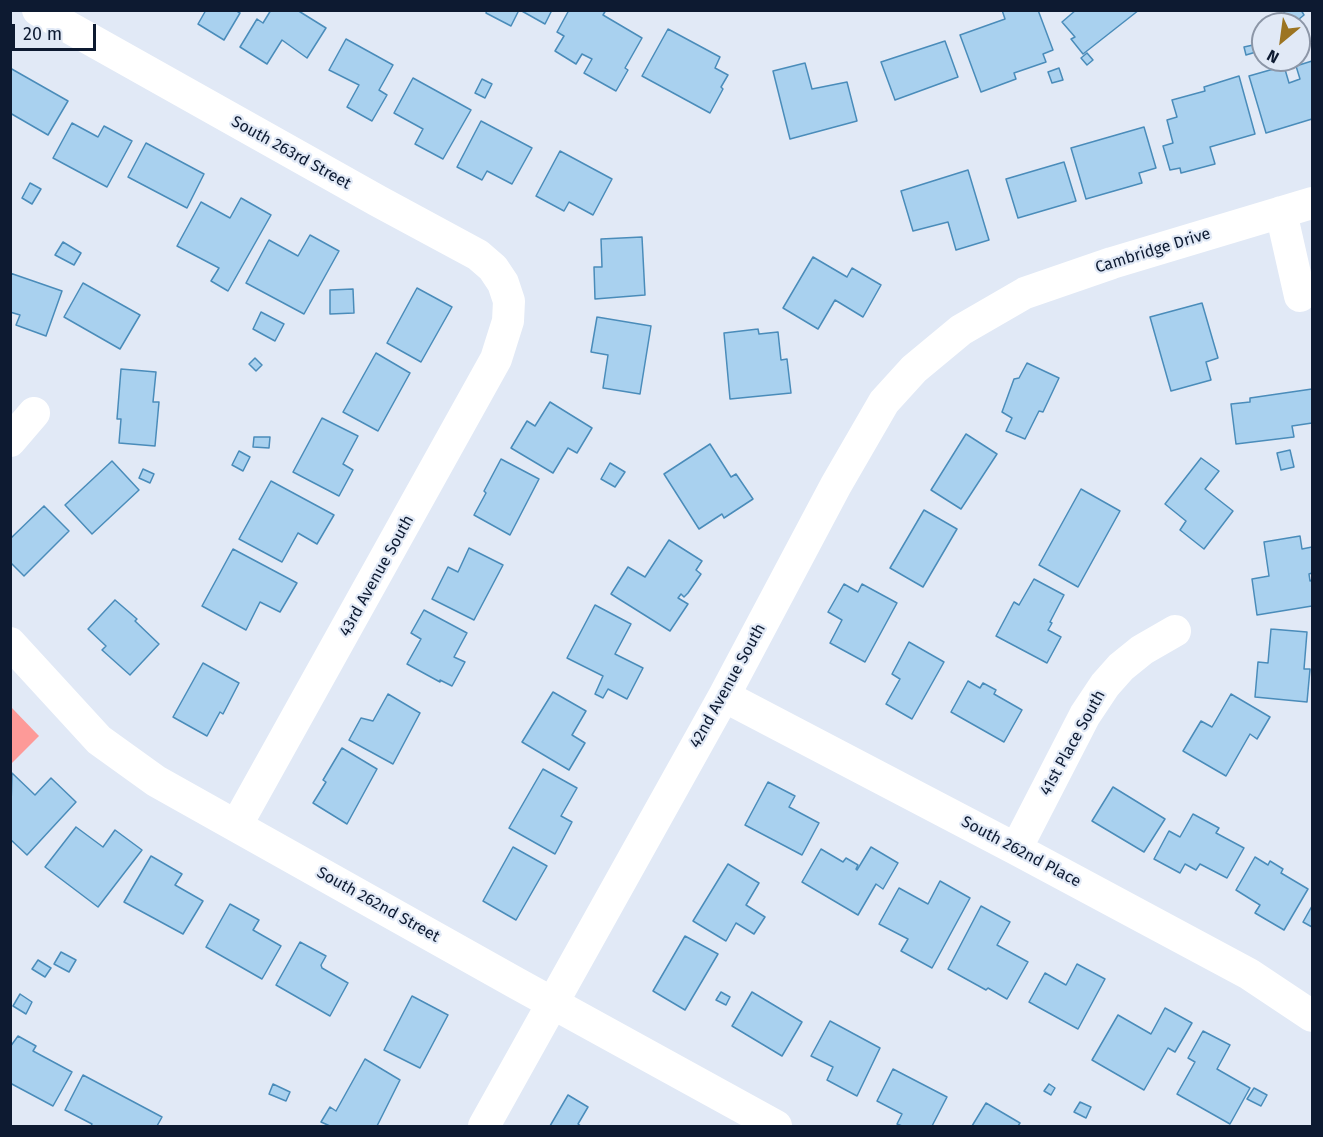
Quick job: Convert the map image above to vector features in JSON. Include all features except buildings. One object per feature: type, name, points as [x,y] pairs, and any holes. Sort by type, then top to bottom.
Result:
[{"type":"street","name":"South 263rd Street","points":[[38,10],[478,255],[493,268],[503,283],[508,302],[508,321]]},
{"type":"street","name":"Cambridge Drive","points":[[1025,293],[1112,263],[1312,203]]},
{"type":"street","points":[[1281,212],[1300,296]]},
{"type":"street","name":"42nd Avenue South","points":[[484,1126],[724,696],[836,484],[884,402],[914,369],[961,330],[1025,293]]},
{"type":"street","name":"43rd Avenue South","points":[[236,826],[472,406],[496,359],[508,321]]},
{"type":"street","points":[[10,441],[34,413]]},
{"type":"street","name":"41st Place South","points":[[1016,849],[1085,715],[1105,685],[1121,667],[1142,650],[1175,631]]},
{"type":"street","name":"South 262nd Street","points":[[10,643],[99,740],[156,781],[776,1126]]},
{"type":"street","name":"South 262nd Place","points":[[724,696],[1249,974],[1312,1016]]},
{"type":"shaded area","points":[[11,707],[39,736],[10,764]]}]
